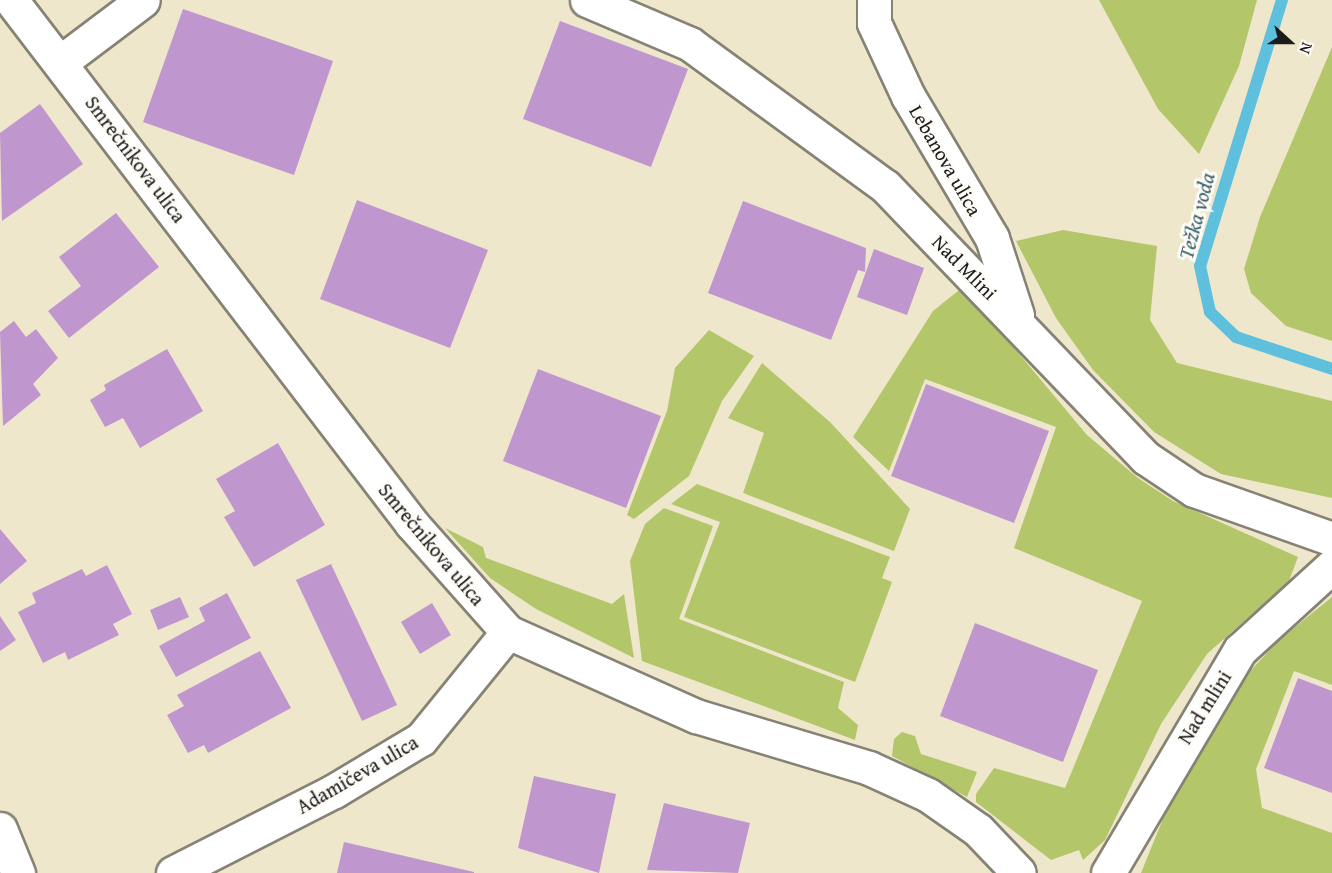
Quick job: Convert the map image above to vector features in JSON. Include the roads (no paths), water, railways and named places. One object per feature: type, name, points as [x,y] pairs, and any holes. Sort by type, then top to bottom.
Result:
[{"type":"street","name":"Smrečnikova ulica","points":[[11,0],[62,61],[412,524],[508,632],[696,716],[869,768],[918,791],[978,830],[1019,873]]},
{"type":"street","points":[[62,61],[143,0]]},
{"type":"street","name":"Nad Mlini","points":[[587,0],[690,44],[885,186],[1020,321],[1146,458],[1194,490],[1332,538]]},
{"type":"street","name":"Lebanova ulica","points":[[874,0],[874,23],[908,96],[992,238],[1020,321]]},
{"type":"street","name":"Nad mlini","points":[[1108,873],[1240,650],[1332,566]]},
{"type":"street","name":"Adamičeva ulica","points":[[173,873],[334,791],[421,739],[508,632]]},
{"type":"street","points":[[0,829],[18,873]]},
{"type":"waterway","name":"Težka voda","points":[[1282,0],[1200,266],[1210,312],[1236,337],[1332,369]]}]
